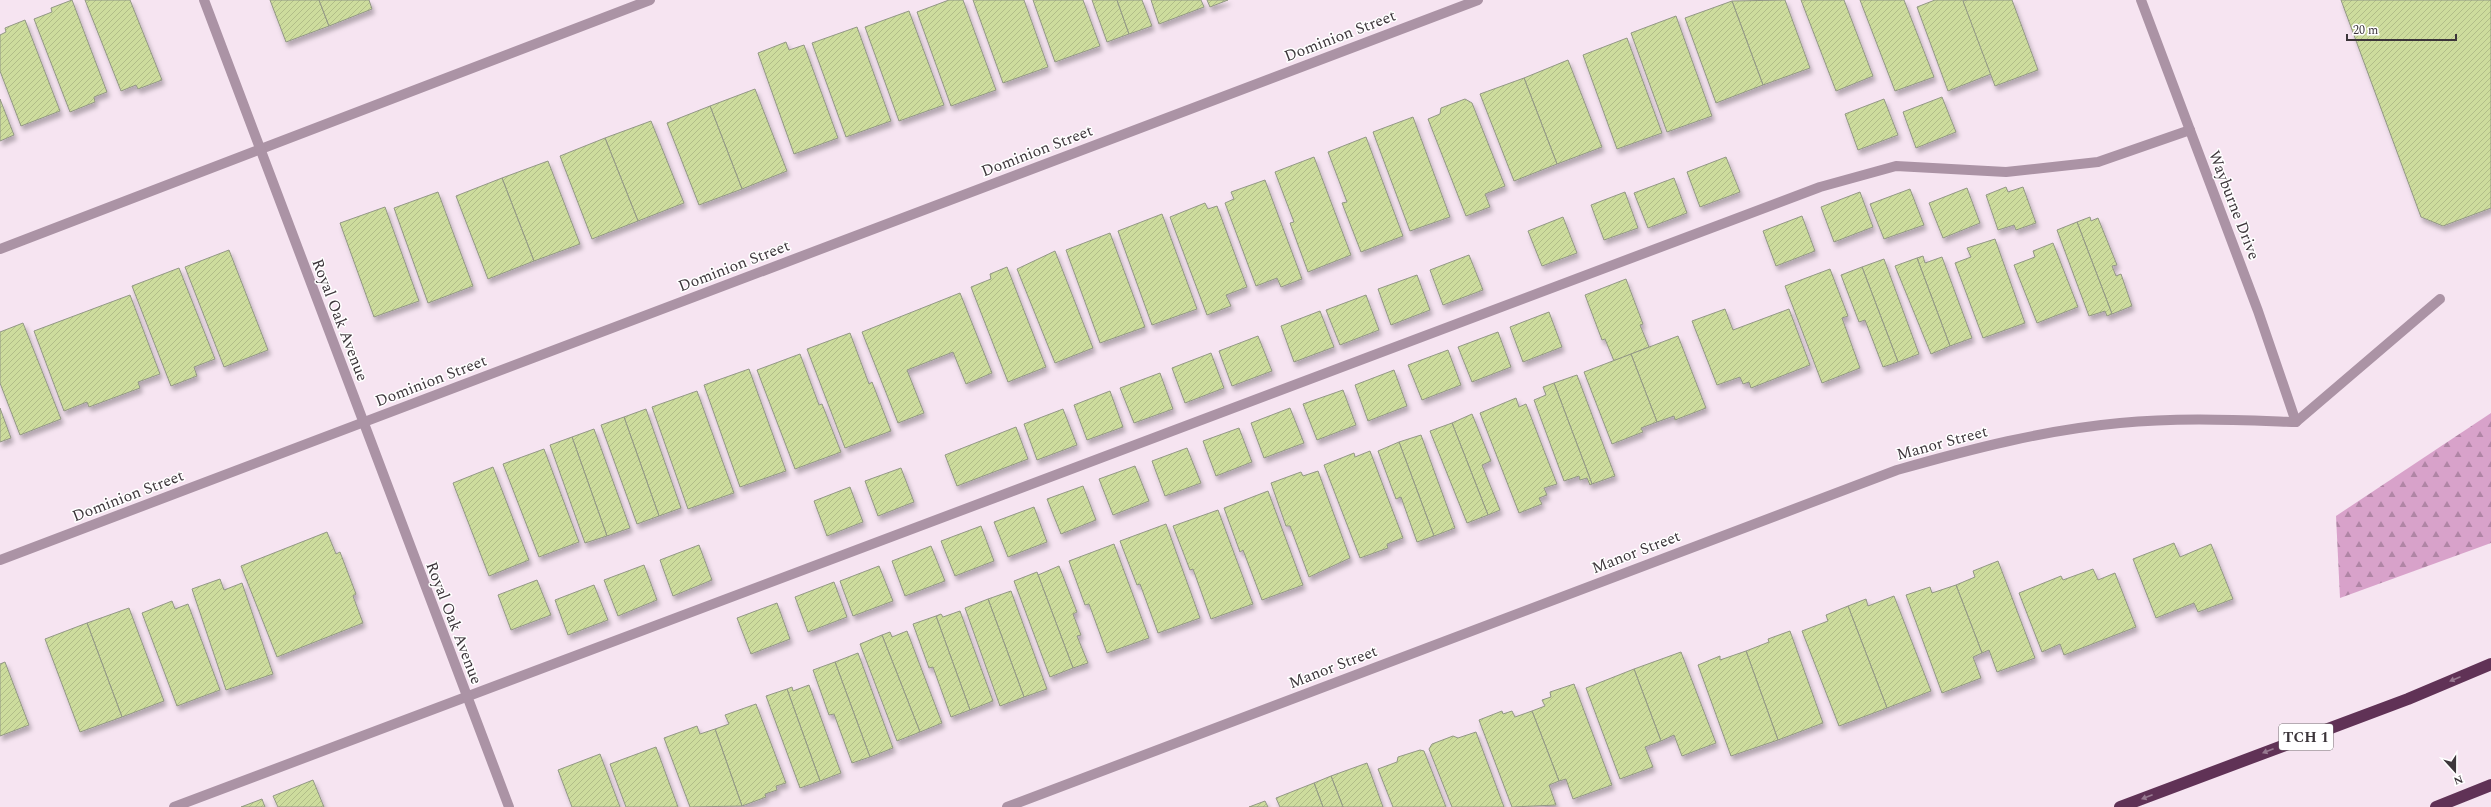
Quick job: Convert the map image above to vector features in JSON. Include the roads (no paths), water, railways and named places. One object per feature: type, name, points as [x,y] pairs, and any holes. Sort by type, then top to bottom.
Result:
[{"type":"highway","name":"TCH 1","points":[[2120,807],[2408,699],[2491,664]]},
{"type":"highway","points":[[2436,807],[2491,785]]},
{"type":"street","name":"Royal Oak Avenue","points":[[204,0],[362,422],[509,807]]},
{"type":"street","points":[[0,249],[650,0]]},
{"type":"street","name":"Dominion Street","points":[[0,560],[1478,0]]},
{"type":"street","name":"Wayburne Drive","points":[[2141,0],[2258,311],[2296,422]]},
{"type":"street","points":[[174,807],[1820,187],[1896,166],[2006,172],[2098,162],[2190,130]]},
{"type":"street","points":[[2296,422],[2440,299]]},
{"type":"street","name":"Manor Street","points":[[1008,807],[1897,470],[1962,451],[2039,434],[2087,426],[2208,418],[2296,422]]}]
